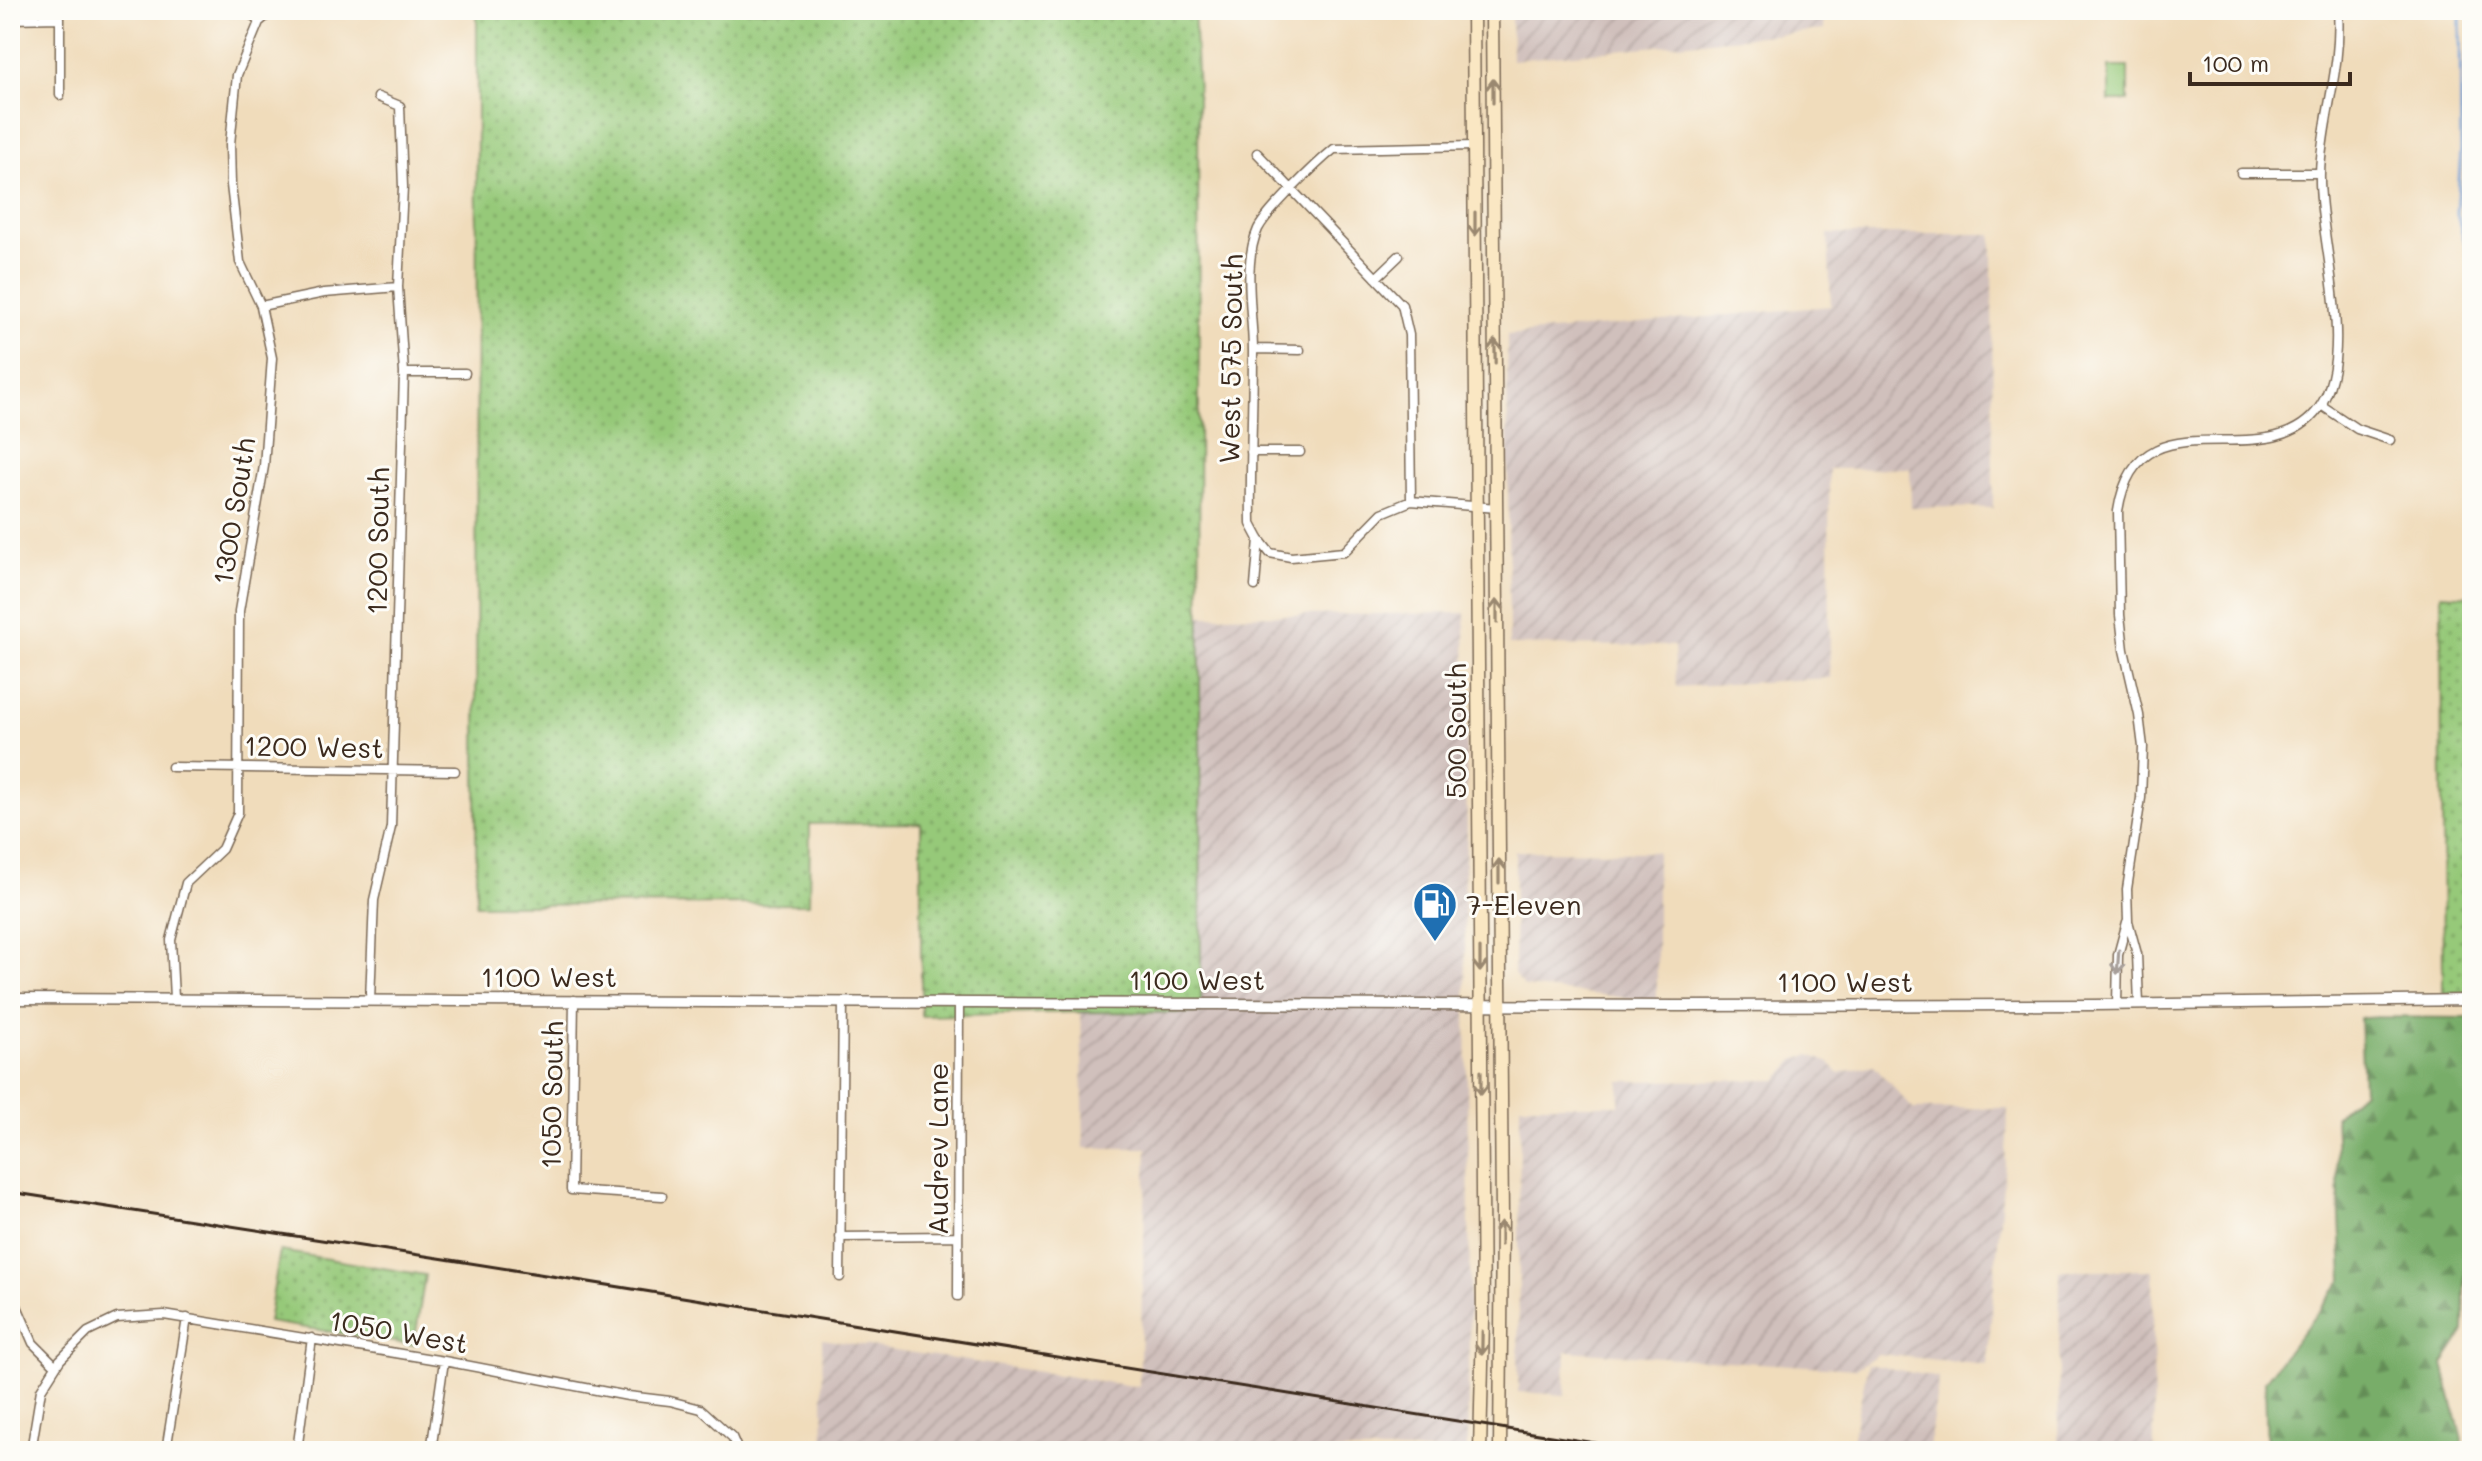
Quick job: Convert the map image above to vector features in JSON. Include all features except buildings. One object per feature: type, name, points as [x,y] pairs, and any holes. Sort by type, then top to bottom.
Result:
[{"type":"main road","name":"500 South","points":[[1473,10],[1483,1320],[1480,1451]]},
{"type":"main road","name":"500 South","points":[[1492,10],[1500,1005],[1500,1451]]},
{"type":"street","points":[[247,10],[259,22],[273,10]]},
{"type":"street","points":[[2139,1004],[2137,954],[2128,921],[2128,876],[2141,798],[2143,747],[2120,615],[2118,511],[2126,481],[2135,467],[2159,448],[2192,440],[2271,439],[2299,427],[2321,405],[2333,364],[2336,319],[2321,217],[2320,173],[2338,59],[2338,10]]},
{"type":"street","points":[[10,19],[60,18],[60,95]]},
{"type":"street","name":"1300 South","points":[[174,998],[171,940],[186,883],[222,849],[238,813],[239,611],[264,466],[272,358],[261,306],[240,262],[231,185],[230,144],[237,75],[259,22]]},
{"type":"street","name":"1200 South","points":[[370,1000],[374,900],[391,827],[404,373],[398,287],[403,187],[400,106],[378,97]]},
{"type":"street","name":"West 575 South","points":[[1255,586],[1259,539],[1251,524],[1253,349],[1250,264],[1253,242],[1260,226],[1318,162],[1334,149],[1474,146]]},
{"type":"street","points":[[1257,153],[1402,305],[1406,319],[1411,501]]},
{"type":"street","points":[[2241,173],[2320,173]]},
{"type":"street","points":[[1376,278],[1399,256]]},
{"type":"street","points":[[261,306],[324,293],[398,287]]},
{"type":"street","points":[[1253,349],[1300,350]]},
{"type":"street","points":[[404,373],[465,373]]},
{"type":"street","points":[[2321,405],[2357,429],[2390,440]]},
{"type":"street","points":[[1251,452],[1300,452]]},
{"type":"street","points":[[1259,539],[1270,553],[1291,557],[1344,552],[1382,513],[1411,501],[1497,508]]},
{"type":"street","name":"1200 West","points":[[172,767],[455,771]]},
{"type":"street","points":[[2117,1005],[2118,955],[2128,921]]},
{"type":"street","name":"1100 West","points":[[10,999],[1480,1005],[2117,1005],[2472,1000]]},
{"type":"street","name":"1050 South","points":[[574,1000],[571,1190],[662,1196]]},
{"type":"street","points":[[840,1277],[843,1002]]},
{"type":"street","name":"Audrev Lane","points":[[958,1296],[959,1002]]},
{"type":"street","points":[[840,1237],[958,1236]]},
{"type":"street","points":[[10,1290],[33,1343],[58,1363]]},
{"type":"street","name":"1050 West","points":[[31,1451],[41,1390],[58,1363],[88,1332],[117,1318],[164,1315],[444,1361],[701,1409],[732,1437],[738,1451]]},
{"type":"street","points":[[166,1451],[187,1318]]},
{"type":"street","points":[[297,1451],[312,1338]]},
{"type":"street","points":[[431,1451],[444,1361]]},
{"type":"shaded area","points":[[1511,10],[1824,10],[1824,30],[1512,60]]},
{"type":"shaded area","points":[[1828,234],[1992,234],[1993,508],[1911,507],[1910,468],[1829,469],[1830,678],[1676,687],[1674,646],[1509,645],[1507,335],[1831,306]]},
{"type":"shaded area","points":[[1465,613],[1467,837],[1464,874],[1470,1280],[1467,1451],[824,1451],[822,1339],[1139,1387],[1147,1148],[1084,1148],[1081,1012],[1201,1013],[1199,616]]},
{"type":"shaded area","points":[[1515,851],[1657,852],[1657,1001],[1525,987],[1514,974]]},
{"type":"shaded area","points":[[1810,1055],[1830,1063],[1838,1073],[1873,1065],[1913,1109],[2008,1108],[1987,1365],[1878,1354],[1855,1369],[1566,1351],[1565,1395],[1518,1392],[1520,1105],[1619,1105],[1620,1081],[1777,1080],[1796,1059]]},
{"type":"shaded area","points":[[2060,1270],[2153,1270],[2154,1451],[2058,1451]]},
{"type":"shaded area","points":[[1868,1364],[1939,1378],[1928,1451],[1886,1451],[1851,1445]]},
{"type":"green space","points":[[477,10],[1194,10],[1198,94],[1201,1013],[921,1016],[921,823],[810,824],[809,904],[476,905]]},
{"type":"green space","points":[[2109,67],[2128,67],[2128,101],[2109,101]]},
{"type":"green space","points":[[2441,594],[2472,596],[2472,992],[2443,993]]},
{"type":"green space","points":[[2360,1017],[2472,1018],[2464,1332],[2443,1364],[2465,1451],[2267,1451],[2265,1381],[2343,1279],[2335,1116],[2363,1091]]},
{"type":"green space","points":[[280,1251],[425,1275],[414,1345],[268,1322]]},
{"type":"waterway","points":[[2460,10],[2461,150],[2457,214],[2472,267]]},
{"type":"railway","points":[[10,1192],[1645,1451]]},
{"type":"place","name":"7-Eleven","points":[[1435,943]]}]
